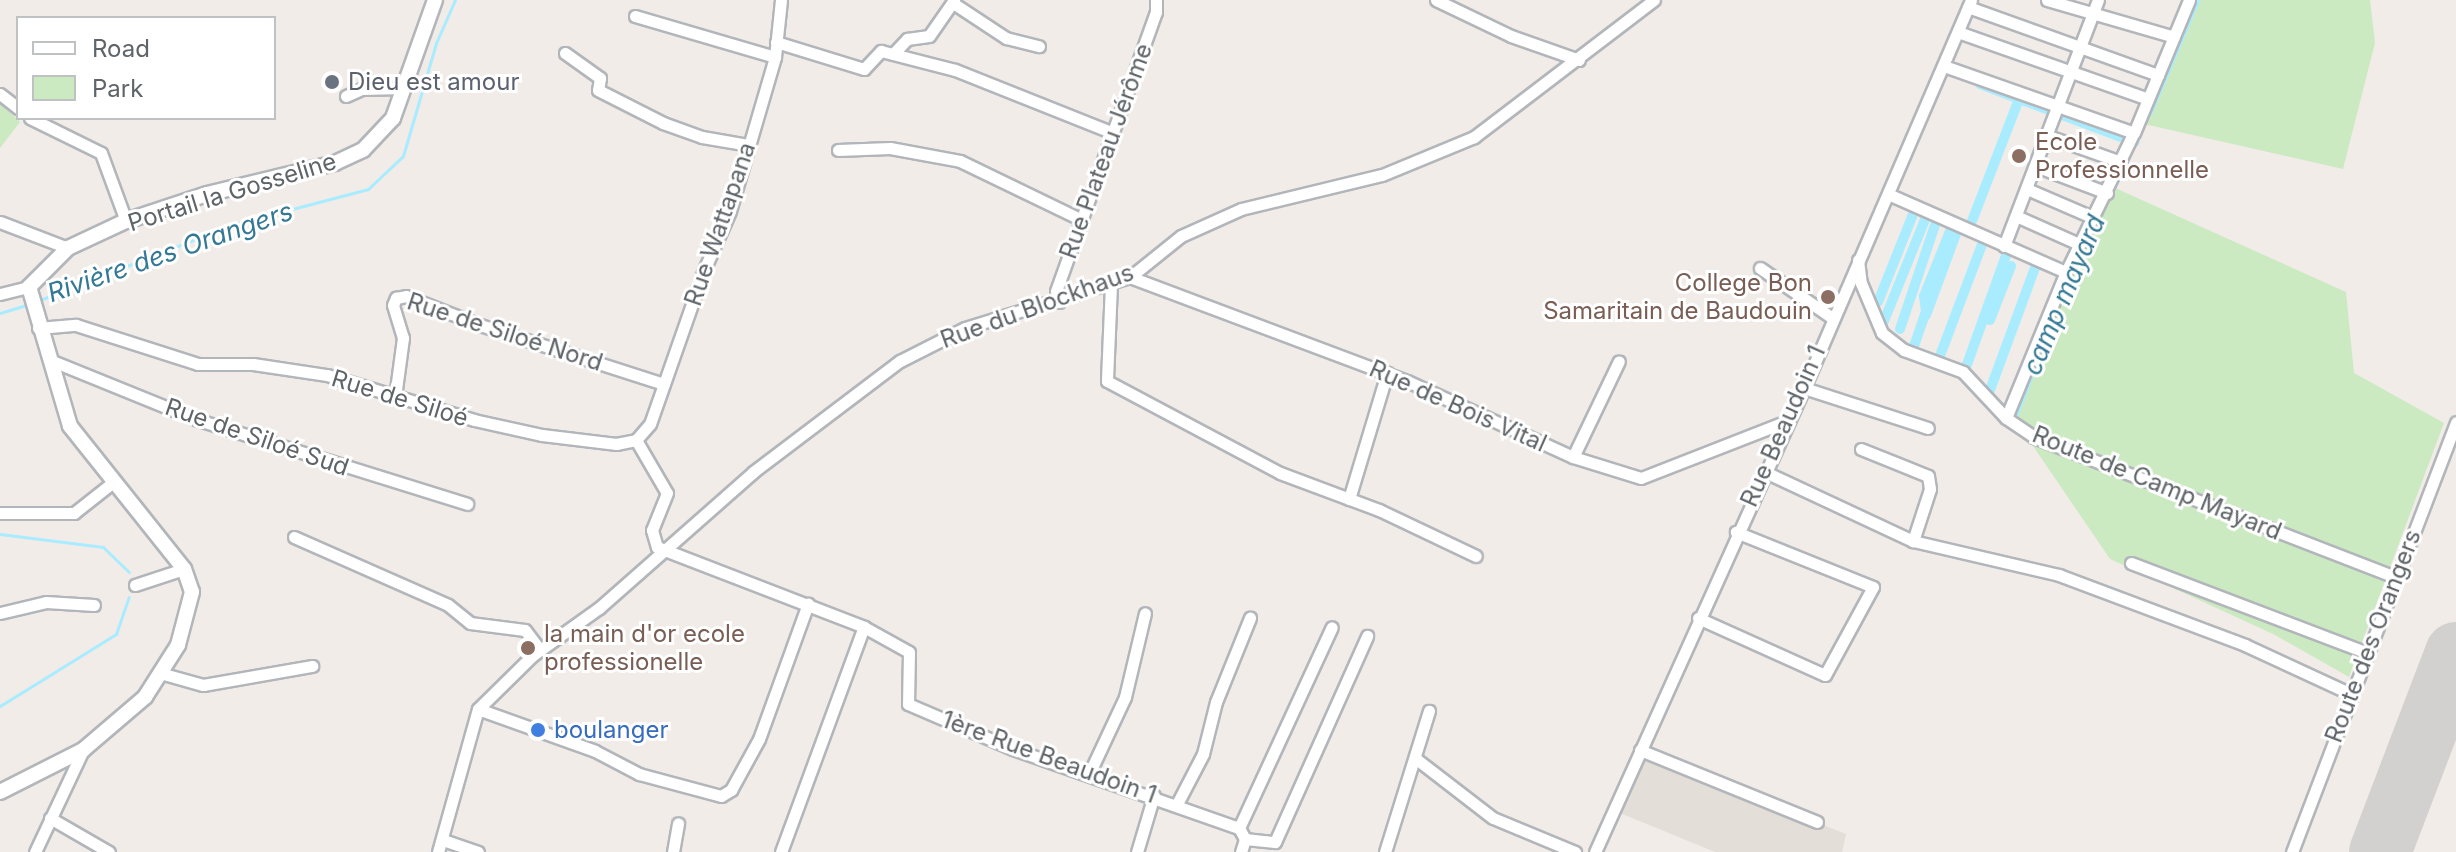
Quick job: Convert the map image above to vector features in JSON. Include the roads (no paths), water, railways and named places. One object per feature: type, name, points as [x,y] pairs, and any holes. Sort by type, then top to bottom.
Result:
[{"type":"street","name":"Portail la Gosseline","points":[[30,290],[68,248],[126,221],[207,194],[335,163],[363,150],[384,133],[435,0]]},
{"type":"street","name":"Rue Wattapana","points":[[636,440],[650,424],[730,211],[775,57],[781,0]]},
{"type":"street","name":"Rue Plateau Jérôme","points":[[1059,302],[1056,291],[1156,12],[1156,0]]},
{"type":"street","points":[[1436,0],[1511,36],[1579,60]]},
{"type":"street","name":"Rue du Blockhaus","points":[[478,709],[540,650],[667,550],[753,472],[900,361],[965,328],[1059,302],[1130,277],[1181,236],[1241,209],[1382,175],[1474,137],[1654,0]]},
{"type":"street","points":[[2047,0],[2092,16],[2174,37]]},
{"type":"street","points":[[2004,246],[2098,0]]},
{"type":"street","points":[[1944,66],[2058,111],[2134,133],[2189,0]]},
{"type":"street","points":[[893,54],[907,39],[929,36],[953,1],[1006,38],[1039,46]]},
{"type":"street","points":[[1969,3],[2158,75]]},
{"type":"street","name":"Rue Beaudoin 1","points":[[1595,852],[1785,422],[1804,388],[1831,317],[1888,194],[1969,3]]},
{"type":"street","points":[[635,16],[775,57]]},
{"type":"street","points":[[1958,32],[2148,99]]},
{"type":"street","points":[[776,42],[864,69],[881,51],[955,70],[1111,132]]},
{"type":"street","points":[[565,53],[600,78],[598,90],[663,123],[702,137],[749,145]]},
{"type":"street","points":[[346,96],[362,89],[403,88]]},
{"type":"street","points":[[0,94],[16,106]]},
{"type":"street","points":[[34,120],[101,153],[126,221]]},
{"type":"street","points":[[2048,136],[2121,162]]},
{"type":"street","points":[[2006,418],[2066,272],[2131,139]]},
{"type":"street","points":[[838,150],[866,146],[960,161],[1080,219]]},
{"type":"street","points":[[2036,166],[2107,193]]},
{"type":"street","points":[[2027,189],[2092,217]]},
{"type":"street","points":[[1888,194],[2066,272]]},
{"type":"street","points":[[2016,216],[2079,244]]},
{"type":"street","points":[[0,222],[68,248]]},
{"type":"street","name":"Route de Camp Mayard","points":[[1858,259],[1861,283],[1882,333],[1904,350],[1963,372],[2006,418],[2034,437],[2393,576]]},
{"type":"street","points":[[1760,268],[1831,317]]},
{"type":"street","name":"Rue de Bois Vital","points":[[1130,277],[1387,373],[1573,457],[1641,478],[1785,422]]},
{"type":"street","points":[[1111,284],[1107,381],[1224,446],[1476,556]]},
{"type":"street","points":[[0,294],[30,290],[36,322],[70,426],[112,483],[184,569],[192,592],[189,618],[145,697],[83,750],[0,792]]},
{"type":"street","name":"Rue de Siloé Nord","points":[[395,397],[403,338],[393,305],[406,296],[664,384]]},
{"type":"street","name":"Rue de Siloé","points":[[36,322],[76,325],[198,364],[253,364],[327,375],[395,397],[542,435],[616,444],[636,440]]},
{"type":"street","name":"Rue de Siloé Sud","points":[[50,360],[198,420],[467,504]]},
{"type":"street","points":[[1573,457],[1619,361]]},
{"type":"street","points":[[1349,499],[1387,373]]},
{"type":"street","points":[[1804,388],[1928,428]]},
{"type":"street","name":"Route des Orangers","points":[[2292,852],[2393,576],[2456,422]]},
{"type":"street","points":[[636,440],[667,493],[651,537],[667,550]]},
{"type":"street","points":[[1861,449],[1928,476],[1930,489],[1913,541]]},
{"type":"street","points":[[1763,471],[1913,541],[2059,575],[2245,645],[2349,693]]},
{"type":"street","points":[[0,513],[74,513],[112,483]]},
{"type":"street","points":[[1698,618],[1825,675],[1873,587],[1736,532]]},
{"type":"street","points":[[294,537],[448,605],[470,623],[525,630],[540,650]]},
{"type":"street","name":"1ère Rue Beaudoin 1","points":[[667,550],[864,627],[909,652],[908,704],[1013,749],[1178,802],[1242,833]]},
{"type":"street","points":[[2131,563],[2365,652]]},
{"type":"street","points":[[135,585],[184,569]]},
{"type":"street","points":[[0,613],[46,602],[94,605]]},
{"type":"street","points":[[478,852],[441,846],[478,709],[595,751],[639,774],[721,796],[731,790],[759,739],[808,604]]},
{"type":"street","points":[[1089,774],[1125,697],[1145,613]]},
{"type":"street","points":[[1178,802],[1203,754],[1216,702],[1250,618]]},
{"type":"street","points":[[781,852],[864,627]]},
{"type":"street","points":[[1241,852],[1242,833],[1332,627]]},
{"type":"street","points":[[1242,833],[1275,842],[1367,636]]},
{"type":"street","points":[[160,673],[203,685],[312,666]]},
{"type":"street","points":[[1385,852],[1429,711]]},
{"type":"street","points":[[35,852],[83,750]]},
{"type":"street","points":[[1640,750],[1817,822]]},
{"type":"street","points":[[1415,758],[1509,827],[1575,852]]},
{"type":"street","points":[[1137,852],[1154,795]]},
{"type":"street","points":[[50,818],[109,852]]},
{"type":"street","points":[[673,852],[678,823]]},
{"type":"waterway","name":"Rivière des Orangers","points":[[40,300],[231,225],[368,189],[403,156],[436,43],[455,0]]},
{"type":"waterway","name":"camp mayard","points":[[2148,112],[2195,0]]},
{"type":"waterway","points":[[1980,84],[2134,142]]},
{"type":"waterway","points":[[1972,221],[2019,99]]},
{"type":"waterway","points":[[1878,302],[1914,212]]},
{"type":"waterway","points":[[1884,321],[1926,217]]},
{"type":"waterway","points":[[1900,329],[1936,222]]},
{"type":"waterway","points":[[1912,352],[1926,311],[1924,296],[1951,229]]},
{"type":"waterway","points":[[1926,315],[1957,231]]},
{"type":"waterway","points":[[1938,361],[1983,242]]},
{"type":"waterway","points":[[1965,370],[2007,253]]},
{"type":"waterway","points":[[1990,390],[2036,265]]},
{"type":"waterway","points":[[1990,320],[2011,266]]},
{"type":"waterway","name":"Rivière des Orangers","points":[[0,313],[29,304]]},
{"type":"waterway","name":"camp mayard","points":[[2013,416],[2028,378]]},
{"type":"waterway","name":"Rivière des Orangers","points":[[0,534],[103,547],[129,572]]},
{"type":"waterway","name":"Rivière des Orangers","points":[[0,706],[116,634],[129,597]]},
{"type":"place","name":"Dieu est amour","points":[[332,82]]},
{"type":"place","name":"Ecole Professionnelle","points":[[2019,156]]},
{"type":"place","name":"College Bon Samaritain de Baudouin","points":[[1828,297]]},
{"type":"place","name":"la main d'or ecole professionelle","points":[[528,648]]},
{"type":"place","name":"boulanger","points":[[538,730]]}]
